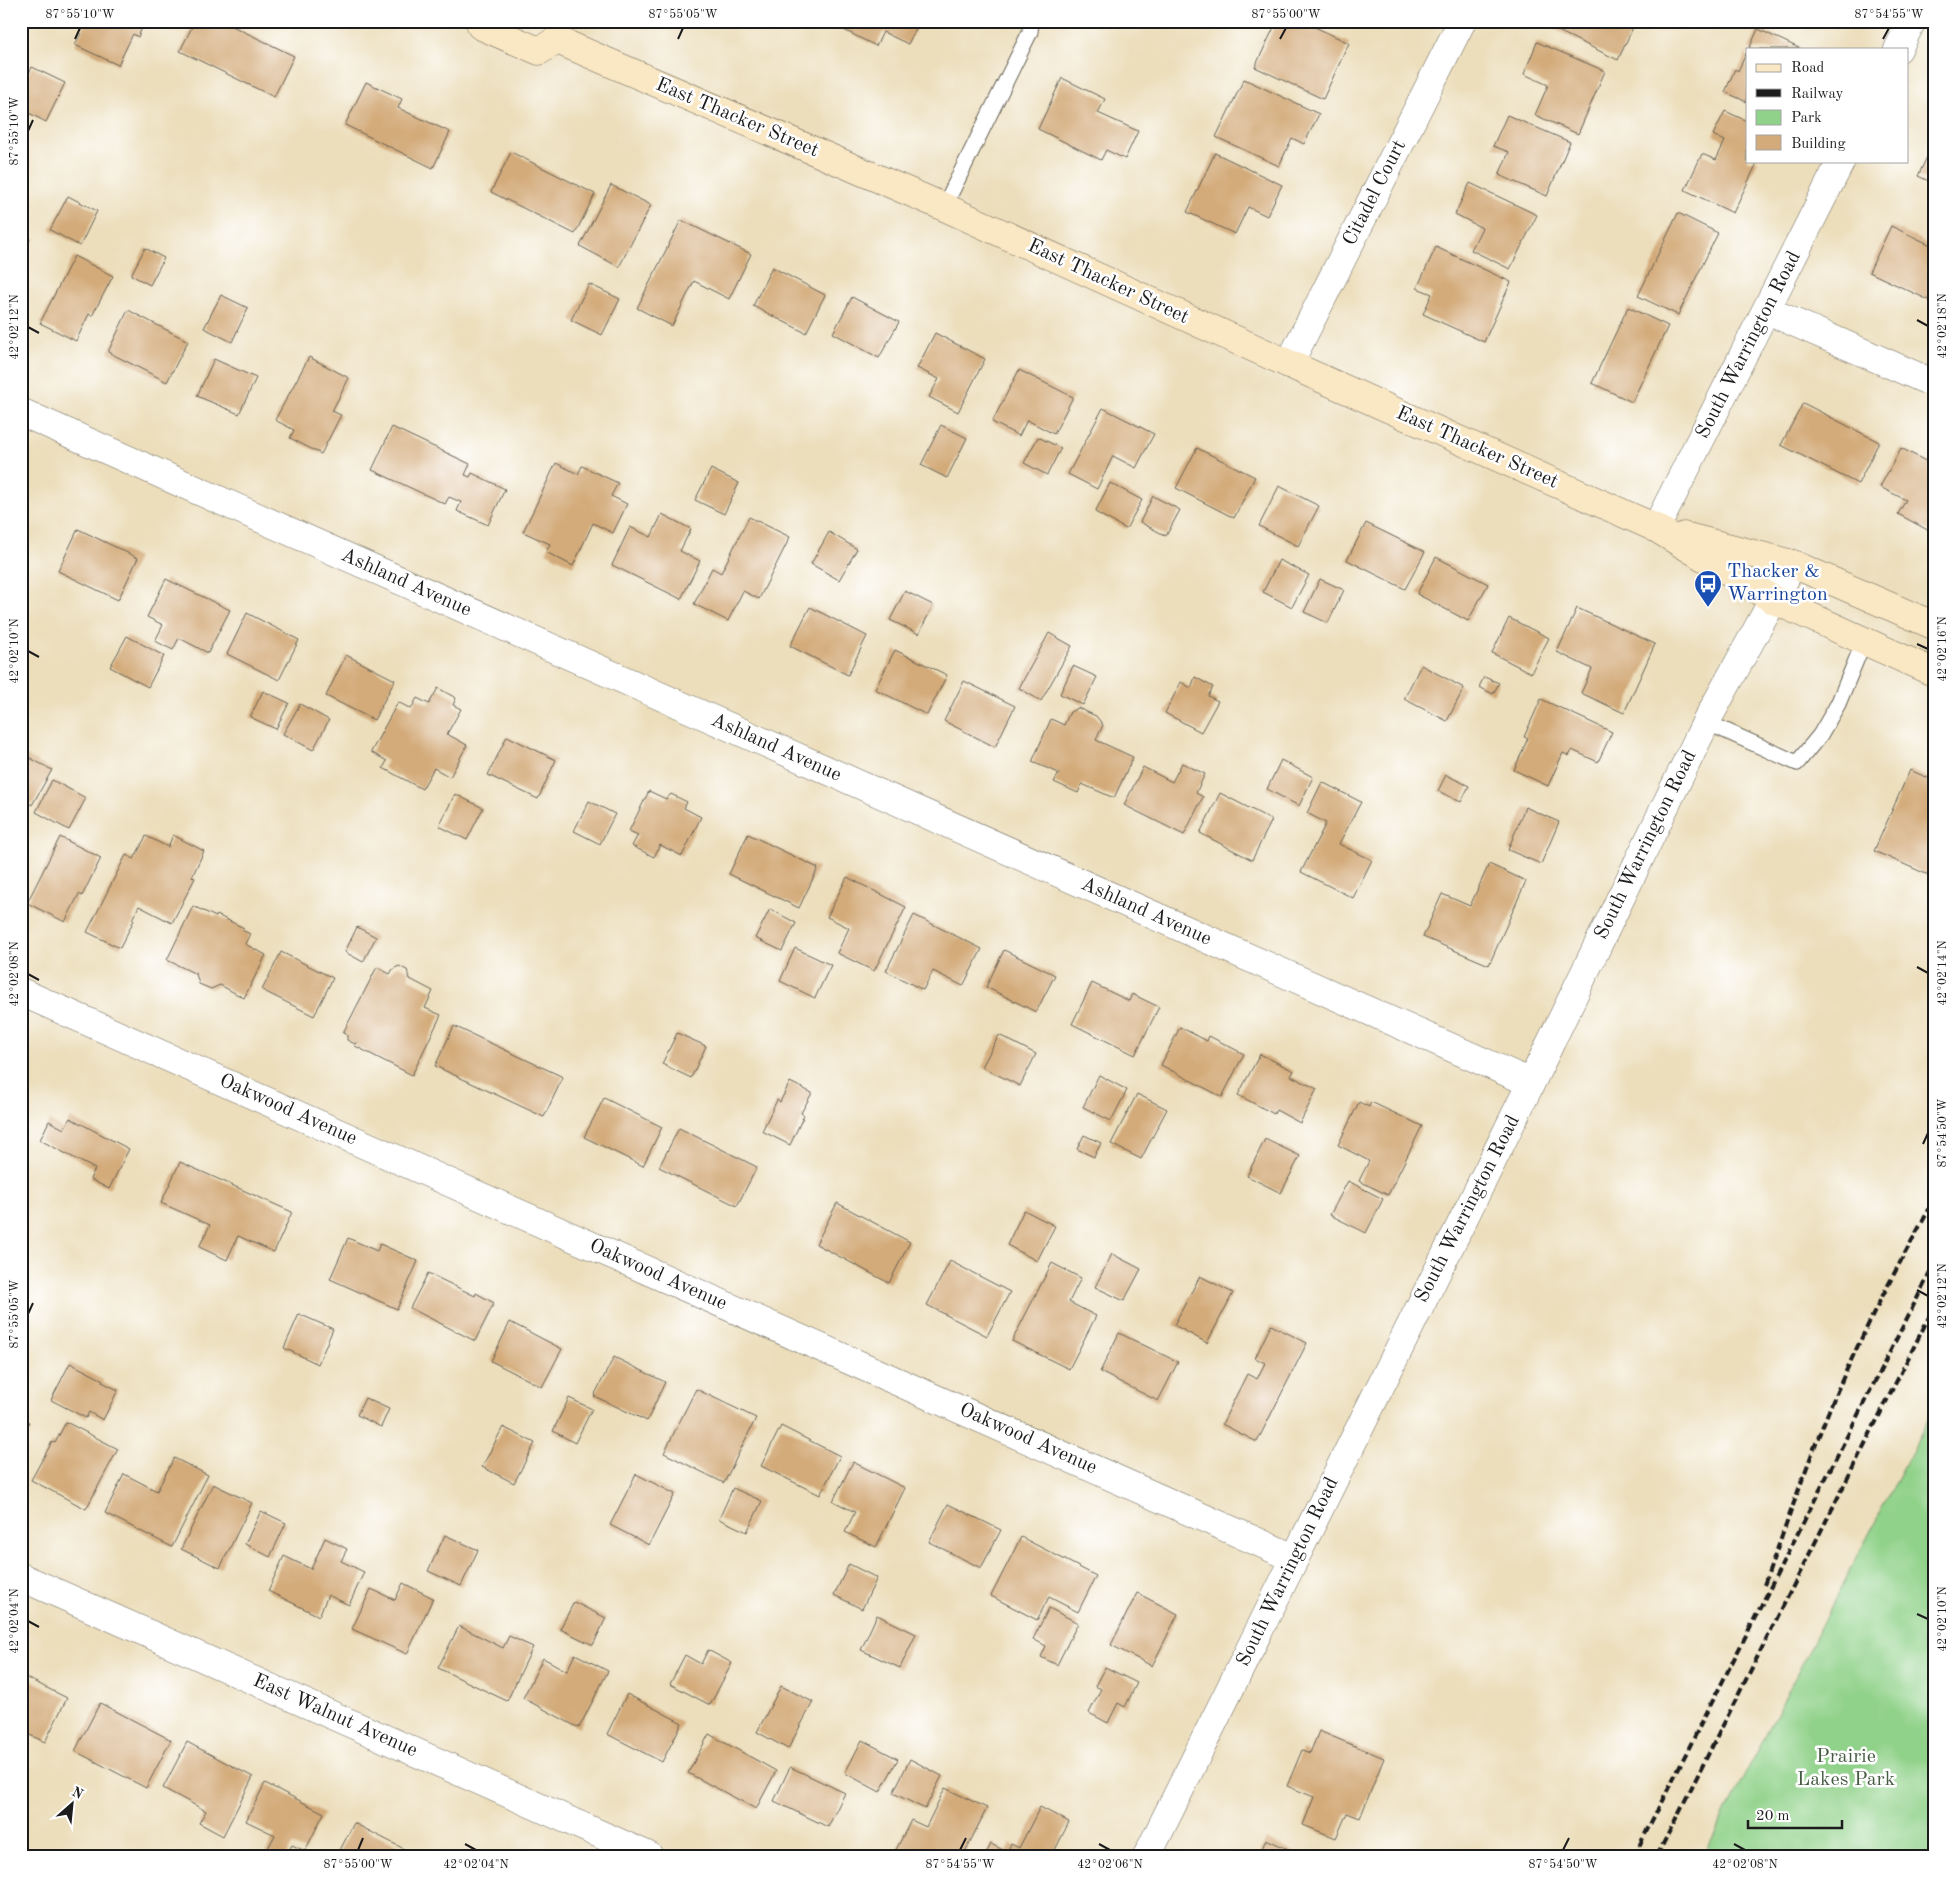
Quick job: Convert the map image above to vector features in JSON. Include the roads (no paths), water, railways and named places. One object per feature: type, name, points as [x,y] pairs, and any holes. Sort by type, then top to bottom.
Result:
[{"type":"main road","name":"East Thacker Street","points":[[480,21],[481,26],[539,51],[554,30],[1289,364],[1656,528],[1774,600],[1935,673]]},
{"type":"main road","name":"East Thacker Street","points":[[1656,528],[1793,564],[1935,626]]},
{"type":"street","name":"Citadel Court","points":[[1289,364],[1462,21]]},
{"type":"street","points":[[1898,48],[1912,21]]},
{"type":"street","name":"South Warrington Road","points":[[1656,528],[1840,162]]},
{"type":"street","points":[[1766,310],[1935,384]]},
{"type":"street","name":"Ashland Avenue","points":[[21,412],[1531,1084]]},
{"type":"street","name":"South Warrington Road","points":[[1147,1856],[1531,1084],[1706,722],[1793,564]]},
{"type":"street","name":"Oakwood Avenue","points":[[21,992],[1294,1558]]},
{"type":"street","name":"East Walnut Avenue","points":[[21,1577],[649,1856]]},
{"type":"lane","points":[[944,207],[1030,32],[1031,21]]},
{"type":"lane","points":[[1706,722],[1796,763],[1820,735],[1838,704],[1864,641]]},
{"type":"railway","points":[[1764,1585],[1814,1448],[1843,1377],[1880,1300],[1935,1199]]},
{"type":"railway","points":[[1634,1856],[1935,1263]]},
{"type":"railway","points":[[1657,1856],[1935,1305]]},
{"type":"place","name":"Thacker & Warrington","points":[[1708,608]]},
{"type":"park label","name":"Prairie Lakes Park","points":[[1846,1768]]}]
